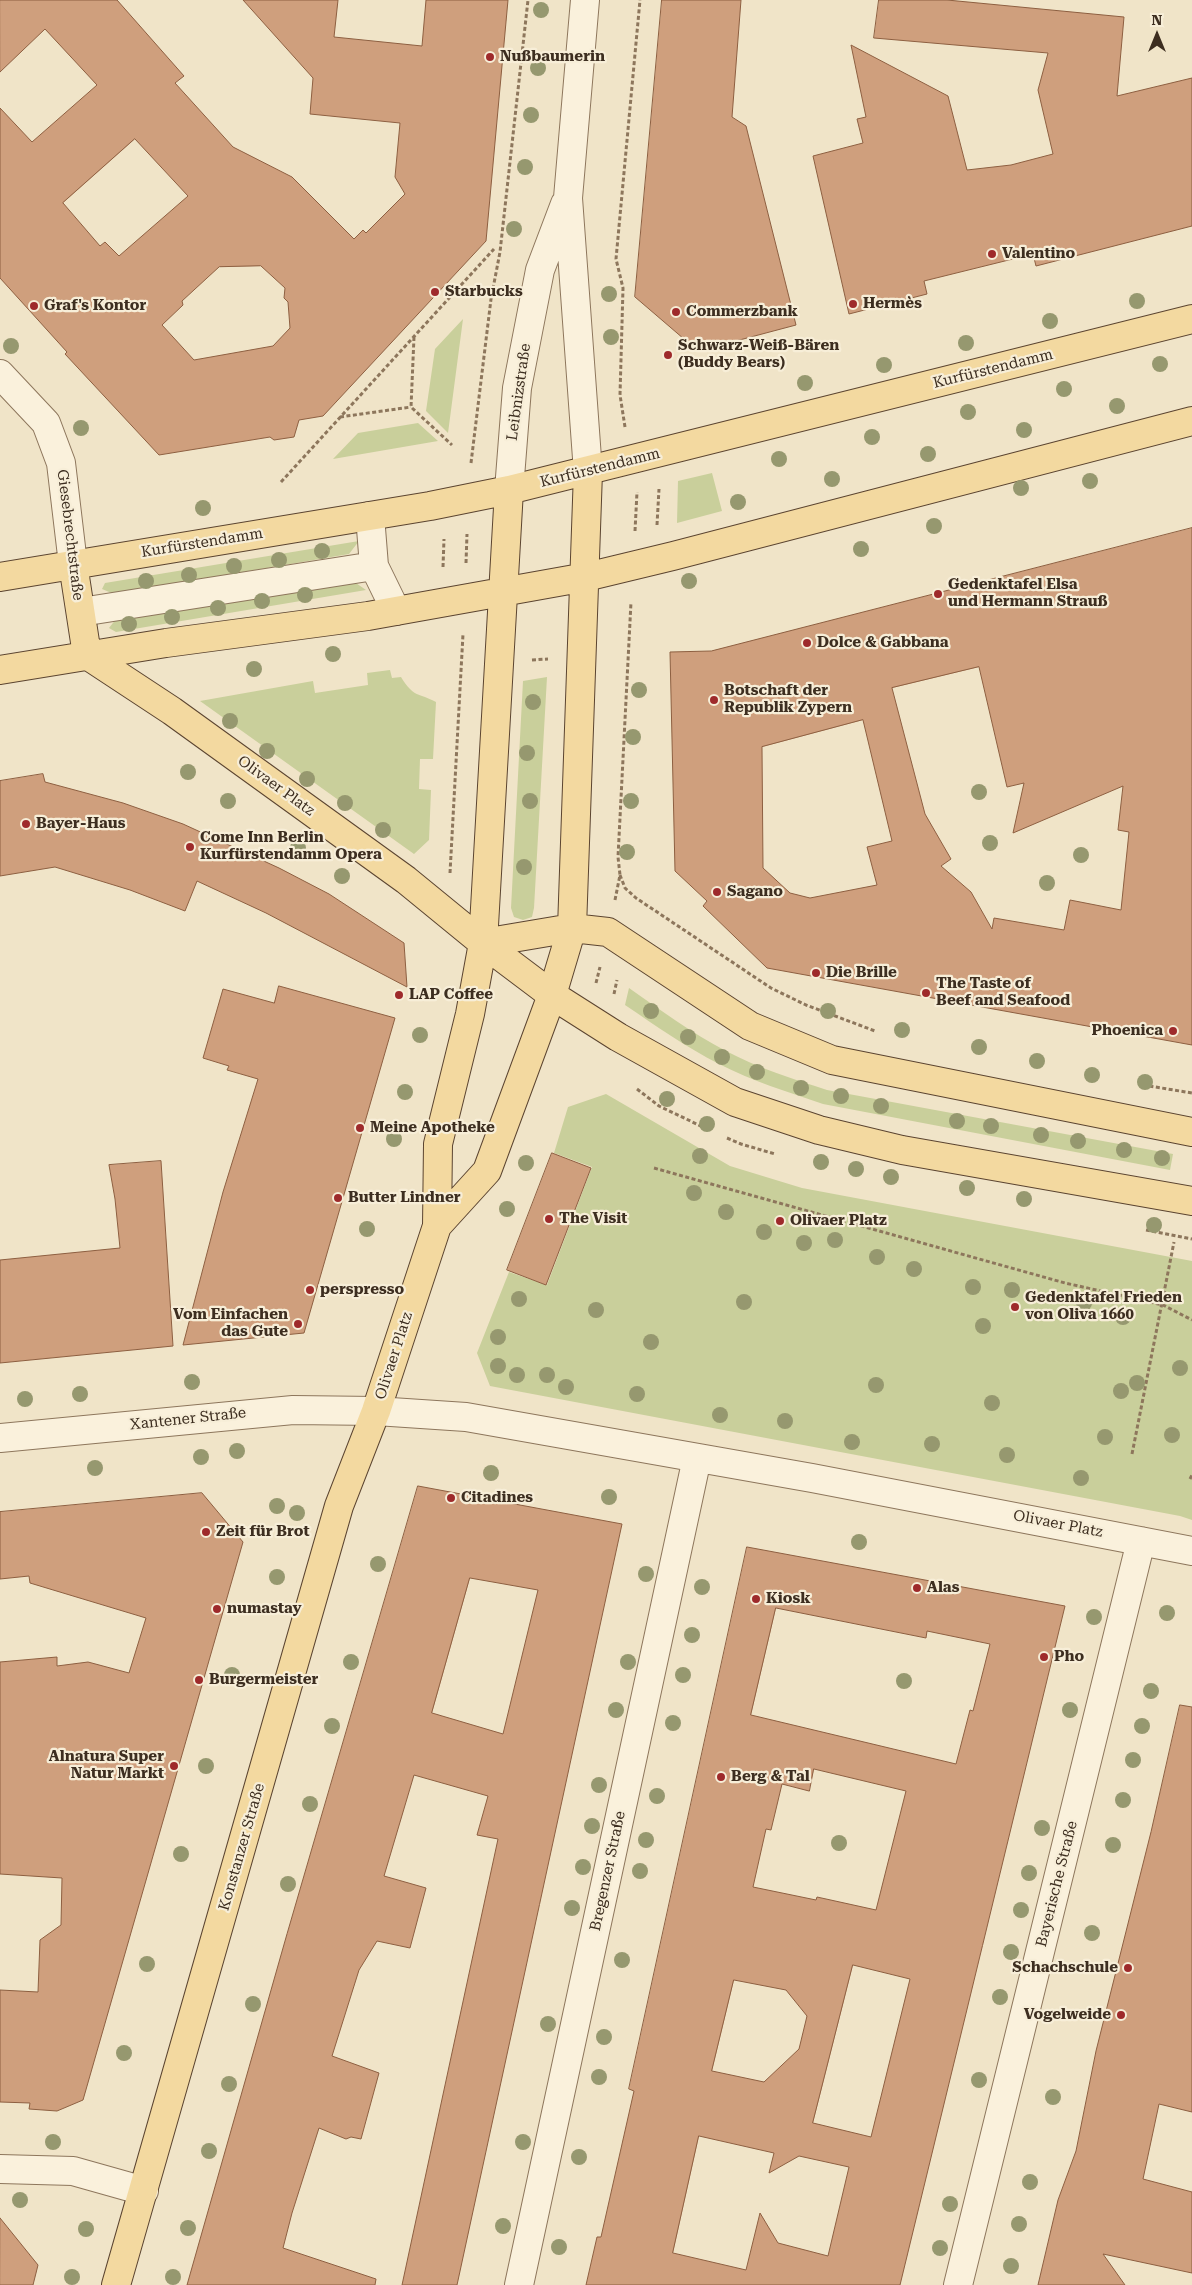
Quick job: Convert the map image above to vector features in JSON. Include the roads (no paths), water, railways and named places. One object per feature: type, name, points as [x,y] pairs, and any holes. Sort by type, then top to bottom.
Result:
[{"type":"main road","name":"Kurfürstendamm","points":[[0,576],[370,516],[509,490],[588,472],[1192,319]]},
{"type":"main road","points":[[0,670],[396,611],[586,577],[1192,421]]},
{"type":"main road","name":"Leibnizstraße","points":[[586,577],[588,472]]},
{"type":"main road","name":"Leibnizstraße","points":[[502,592],[509,490]]},
{"type":"main road","name":"Giesebrechtstraße","points":[[73,564],[86,656]]},
{"type":"main road","name":"Olivaer Platz","points":[[437,1226],[487,1171],[552,995],[572,928],[586,577]]},
{"type":"main road","name":"Olivaer Platz","points":[[376,1411],[437,1226],[438,1144],[470,1014],[483,943],[489,863],[502,592]]},
{"type":"main road","name":"Olivaer Platz","points":[[86,656],[172,711],[406,880],[483,943],[552,995],[618,1037],[735,1102],[819,1130],[902,1150],[1192,1201]]},
{"type":"main road","points":[[483,943],[572,928],[608,932],[750,1026],[832,1060],[1192,1132]]},
{"type":"main road","name":"Konstanzer Straße","points":[[116,2285],[339,1506],[376,1411]]},
{"type":"street","name":"Leibnizstraße","points":[[586,0],[568,198],[588,472]]},
{"type":"street","name":"Leibnizstraße","points":[[509,490],[517,388],[540,270],[568,198]]},
{"type":"street","name":"Giesebrechtstraße","points":[[0,374],[46,423],[61,462],[73,564]]},
{"type":"street","points":[[370,516],[374,566],[396,611]]},
{"type":"street","points":[[81,612],[374,566]]},
{"type":"street","name":"Xantener Straße","points":[[0,1438],[293,1410],[376,1411]]},
{"type":"street","name":"Olivaer Platz","points":[[376,1411],[490,1420],[1192,1551]]},
{"type":"street","name":"Bregenzer Straße","points":[[519,2285],[697,1458]]},
{"type":"street","name":"Bayerische Straße","points":[[958,2285],[1141,1540]]},
{"type":"street","points":[[0,2169],[73,2171],[144,2191]]},
{"type":"place","name":"Nußbaumerin","points":[[490,57]]},
{"type":"place","name":"Valentino","points":[[992,254]]},
{"type":"place","name":"Starbucks","points":[[435,292]]},
{"type":"place","name":"Hermès","points":[[853,304]]},
{"type":"place","name":"Graf's Kontor","points":[[34,306]]},
{"type":"place","name":"Commerzbank","points":[[676,312]]},
{"type":"place","name":"Schwarz-Weiß-Bären (Buddy Bears)","points":[[668,355]]},
{"type":"place","name":"Gedenktafel Elsa und Hermann Strauß","points":[[938,594]]},
{"type":"place","name":"Dolce & Gabbana","points":[[807,643]]},
{"type":"place","name":"Botschaft der Republik Zypern","points":[[714,700]]},
{"type":"place","name":"Bayer-Haus","points":[[26,824]]},
{"type":"place","name":"Come Inn Berlin Kurfürstendamm Opera","points":[[190,847]]},
{"type":"place","name":"Sagano","points":[[717,892]]},
{"type":"place","name":"Die Brille","points":[[816,973]]},
{"type":"place","name":"The Taste of Beef and Seafood","points":[[926,993]]},
{"type":"place","name":"LAP Coffee","points":[[399,995]]},
{"type":"place","name":"Phoenica","points":[[1173,1031]]},
{"type":"place","name":"Meine Apotheke","points":[[360,1128]]},
{"type":"place","name":"Butter Lindner","points":[[338,1198]]},
{"type":"place","name":"The Visit","points":[[549,1219]]},
{"type":"place","name":"Olivaer Platz","points":[[780,1221]]},
{"type":"place","name":"perspresso","points":[[310,1290]]},
{"type":"place","name":"Gedenktafel Frieden von Oliva 1660","points":[[1015,1307]]},
{"type":"place","name":"Vom Einfachen das Gute","points":[[298,1324]]},
{"type":"place","name":"Citadines","points":[[451,1498]]},
{"type":"place","name":"Zeit für Brot","points":[[206,1532]]},
{"type":"place","name":"Alas","points":[[917,1588]]},
{"type":"place","name":"Kiosk","points":[[756,1599]]},
{"type":"place","name":"numastay","points":[[217,1609]]},
{"type":"place","name":"Pho","points":[[1044,1657]]},
{"type":"place","name":"Burgermeister","points":[[199,1680]]},
{"type":"place","name":"Alnatura Super Natur Markt","points":[[174,1766]]},
{"type":"place","name":"Berg & Tal","points":[[721,1777]]},
{"type":"place","name":"Schachschule","points":[[1128,1968]]},
{"type":"place","name":"Vogelweide","points":[[1121,2015]]}]
